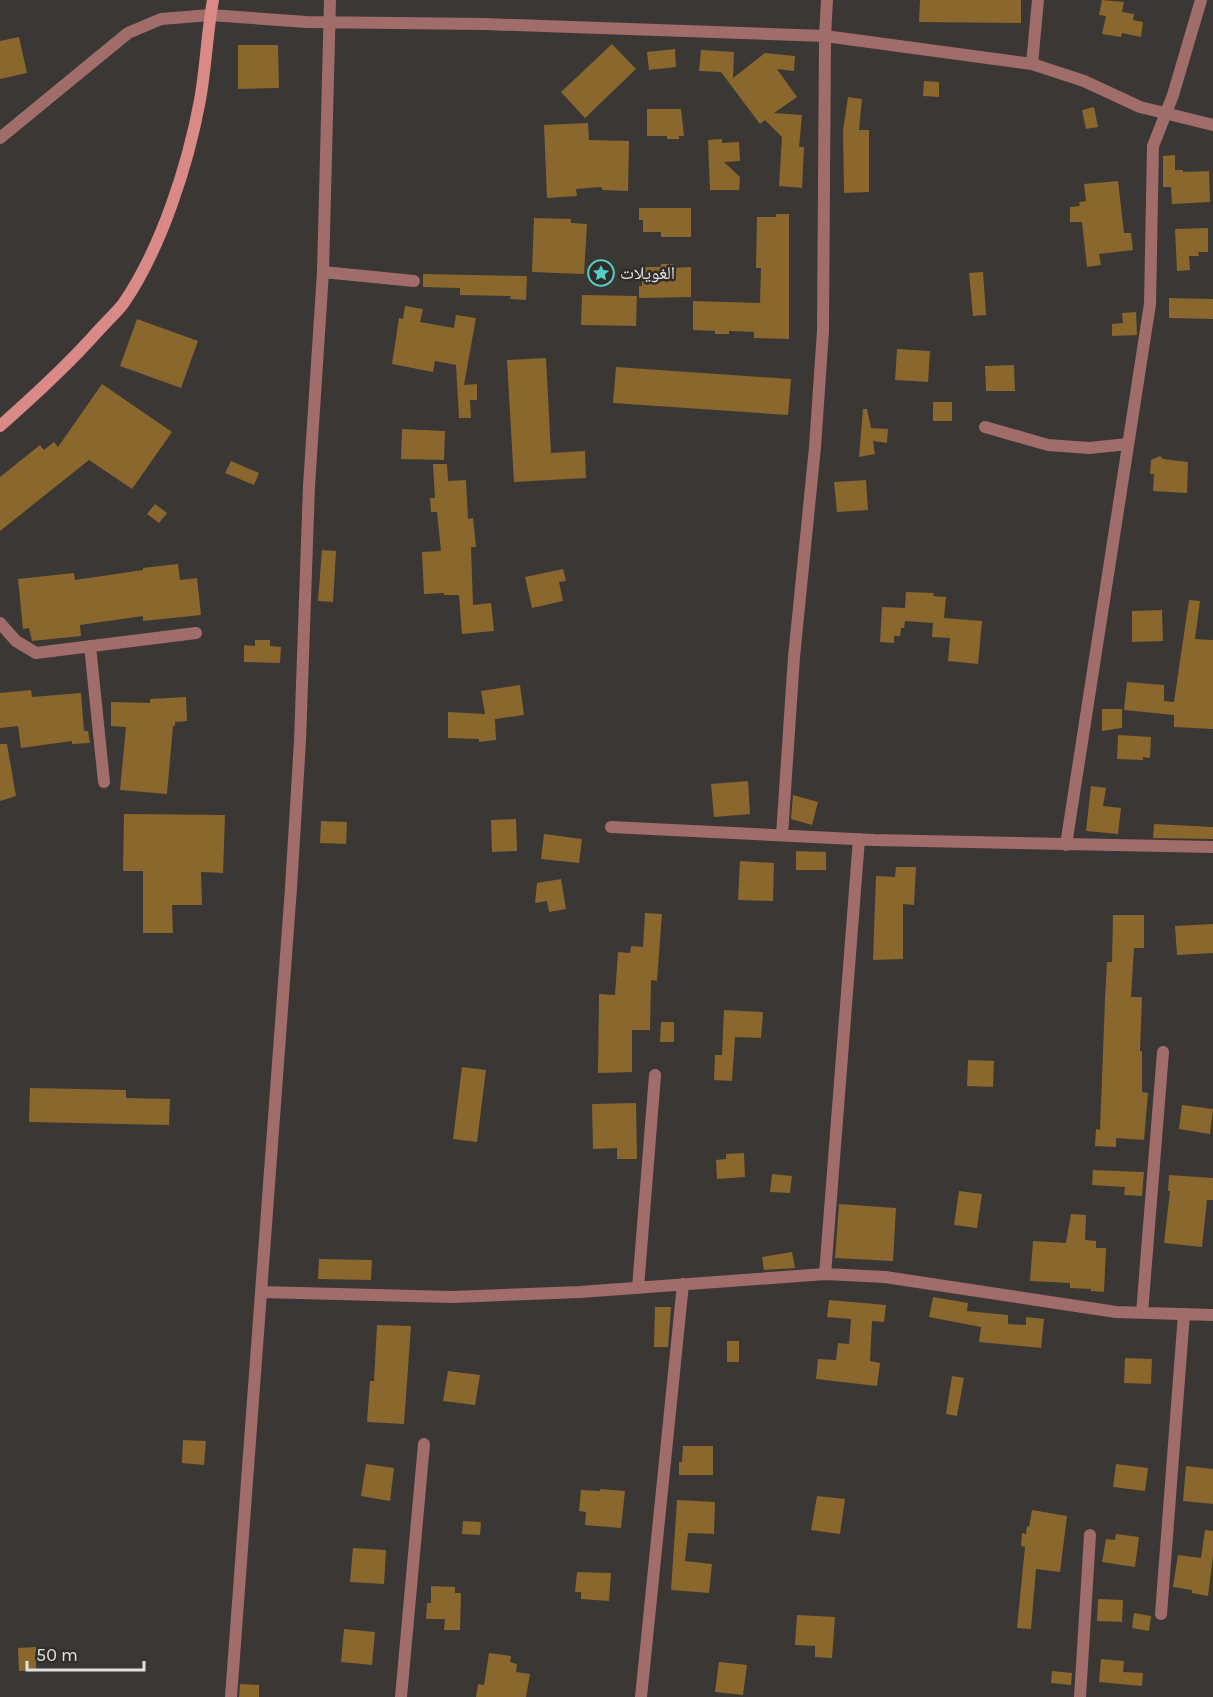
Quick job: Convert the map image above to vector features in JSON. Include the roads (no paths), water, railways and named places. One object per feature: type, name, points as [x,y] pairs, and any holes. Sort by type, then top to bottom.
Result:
[{"type":"street","points":[[0,426],[45,386],[90,340],[122,304],[146,264],[166,221],[183,170],[200,100],[213,0]]},
{"type":"street","points":[[231,1697],[300,741],[309,486],[323,272],[330,0]]},
{"type":"street","points":[[782,836],[794,657],[815,447],[823,331],[827,0]]},
{"type":"street","points":[[1032,64],[1038,0]]},
{"type":"street","points":[[1066,845],[1150,304],[1153,146],[1166,114],[1202,0]]},
{"type":"street","points":[[0,138],[128,33],[161,19],[210,15],[328,22],[484,24],[825,36],[1032,64],[1055,70],[1140,107],[1213,125]]},
{"type":"street","points":[[323,272],[414,281]]},
{"type":"street","points":[[985,427],[1048,445],[1089,448],[1128,444]]},
{"type":"street","points":[[0,623],[16,641],[36,653],[196,633]]},
{"type":"street","points":[[90,646],[104,782]]},
{"type":"street","points":[[611,827],[859,839],[1213,847]]},
{"type":"street","points":[[825,1274],[859,839]]},
{"type":"street","points":[[1142,1313],[1163,1052]]},
{"type":"street","points":[[638,1288],[655,1075]]},
{"type":"street","points":[[261,1292],[452,1297],[638,1288],[825,1274],[885,1277],[1116,1312],[1213,1315]]},
{"type":"street","points":[[640,1697],[683,1284]]},
{"type":"street","points":[[1161,1614],[1184,1314]]},
{"type":"street","points":[[401,1697],[424,1444]]},
{"type":"street","points":[[1080,1697],[1090,1535]]},
{"type":"place","name":"الغويلات","points":[[601,273]]}]
